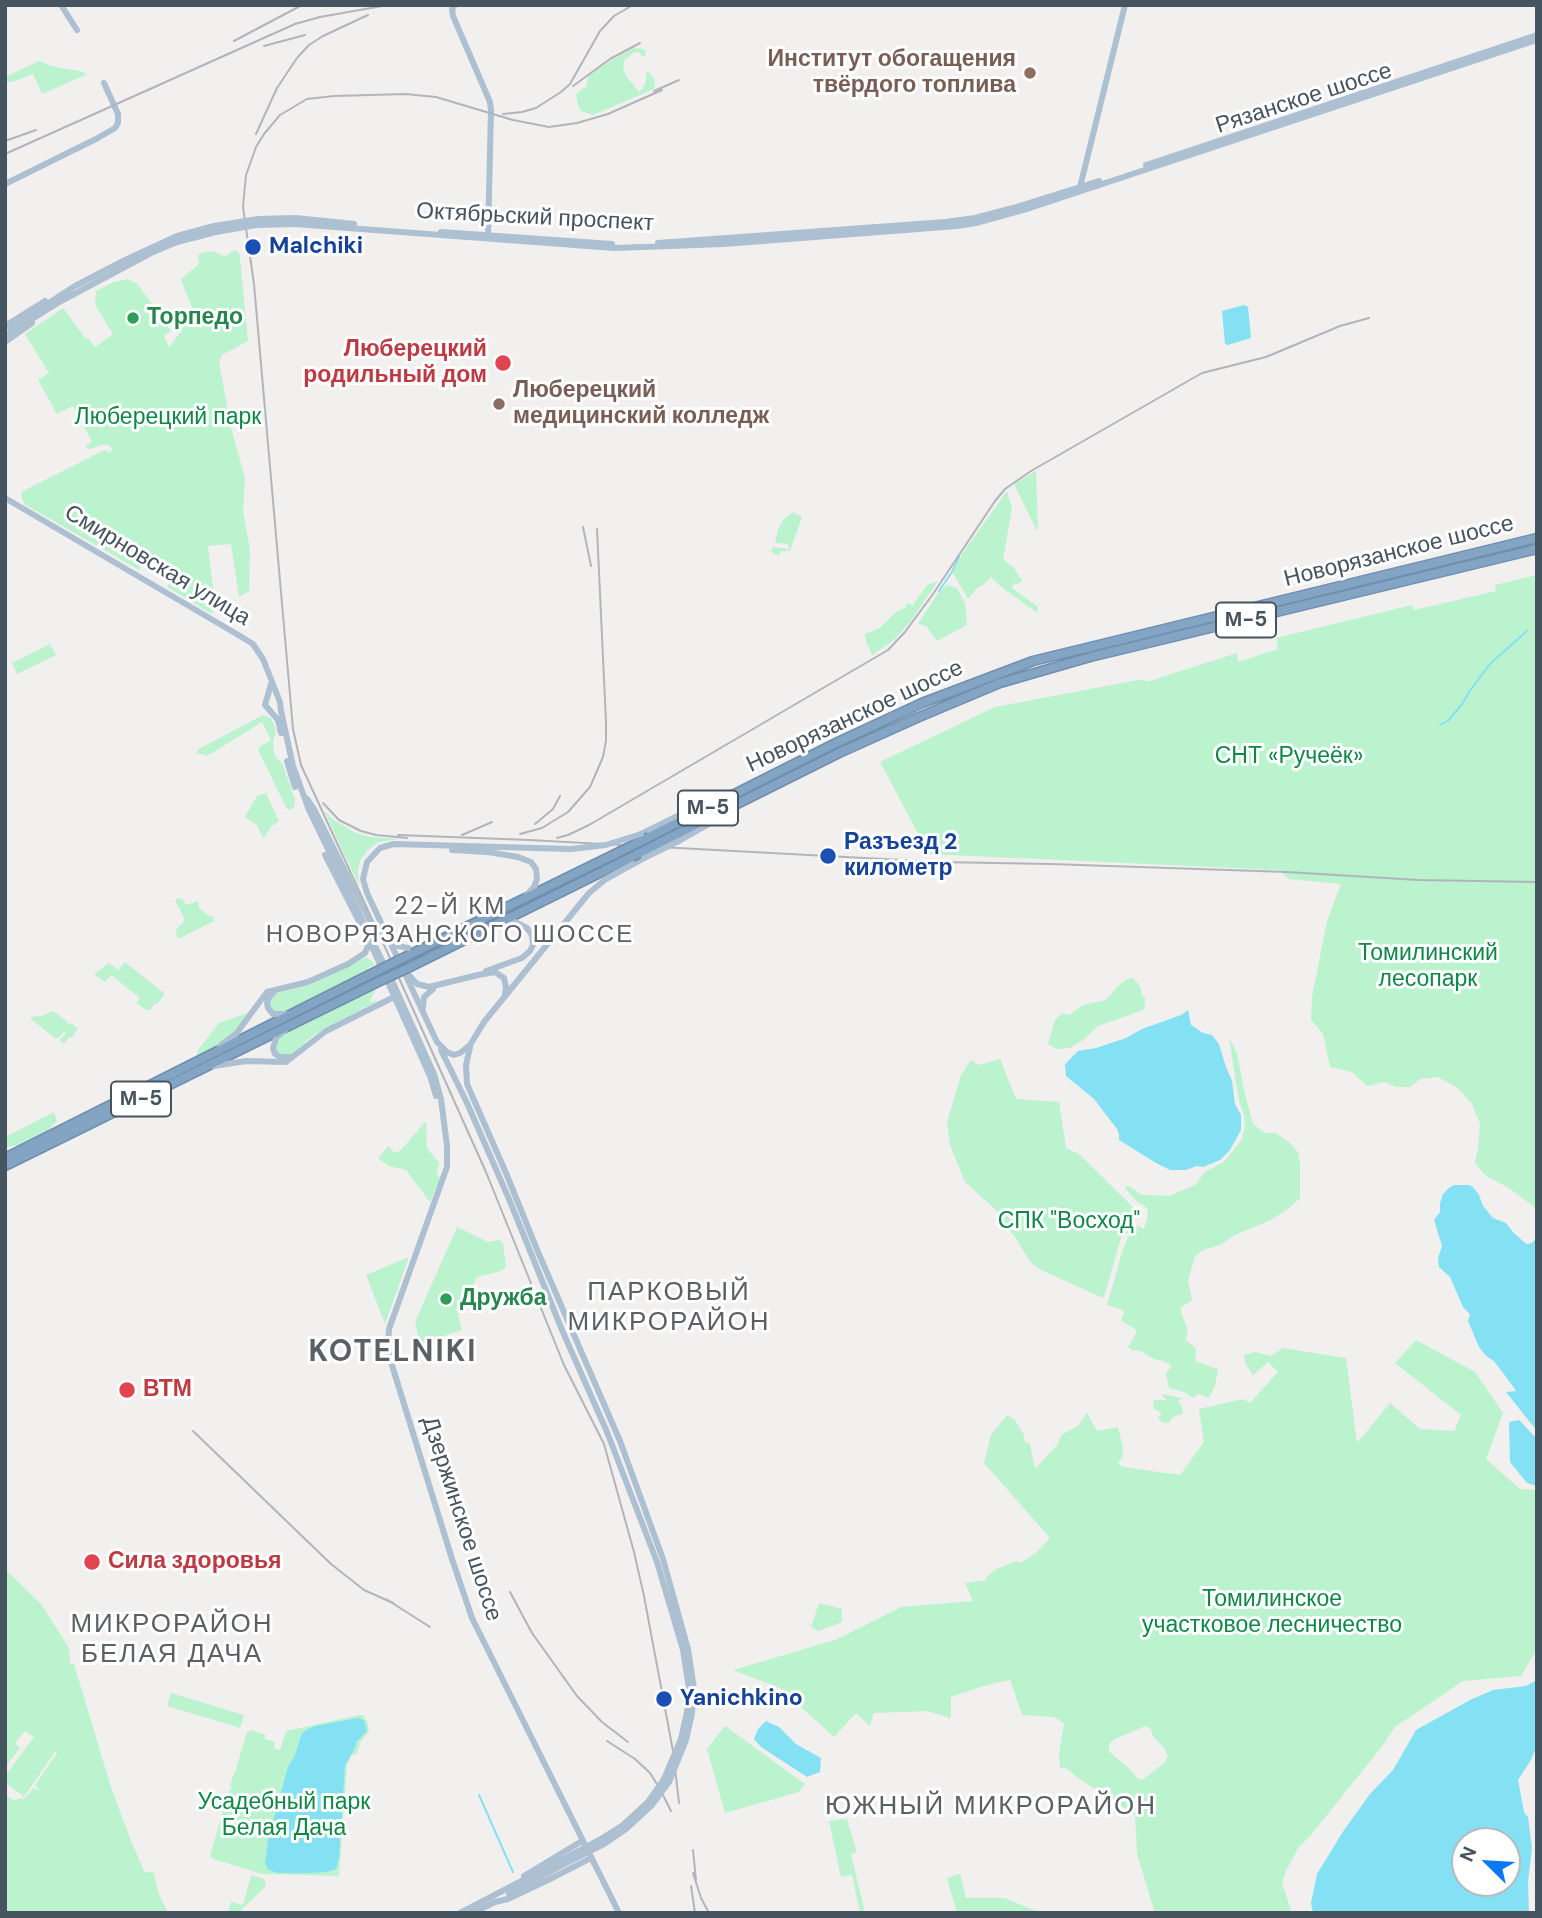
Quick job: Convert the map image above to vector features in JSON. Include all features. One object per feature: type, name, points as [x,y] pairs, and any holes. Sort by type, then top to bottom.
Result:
[{"type":"highway","name":"Новорязанское шоссе","points":[[5,1158],[613,855],[645,836],[954,689],[1033,662],[1537,538]]},
{"type":"highway","name":"Новорязанское шоссе","points":[[5,1166],[880,734],[968,696],[1090,657],[1537,549]]},
{"type":"main road","points":[[61,5],[77,30]]},
{"type":"main road","points":[[1081,188],[1127,5]]},
{"type":"main road","points":[[1081,188],[1127,5]]},
{"type":"main road","points":[[454,7],[453,16],[490,102],[488,235]]},
{"type":"main road","name":"Рязанское шоссе","points":[[1081,188],[1537,37]]},
{"type":"main road","name":"Рязанское шоссе","points":[[1081,188],[1537,37]]},
{"type":"main road","points":[[5,184],[113,130],[118,123],[118,114],[104,83]]},
{"type":"main road","points":[[1087,172],[1091,180],[1097,181]]},
{"type":"main road","name":"Октябрьский проспект","points":[[296,221],[595,247],[657,247],[945,228],[976,223],[1081,188]]},
{"type":"main road","name":"Октябрьский проспект","points":[[5,333],[75,286],[154,246],[177,236],[258,219],[614,244],[656,243],[943,223],[975,218],[1081,188]]},
{"type":"main road","name":"Октябрьский проспект","points":[[5,333],[150,253],[215,229]]},
{"type":"main road","points":[[5,326],[34,306],[75,286]]},
{"type":"main road","points":[[5,342],[61,301]]},
{"type":"main road","name":"Смирновская улица","points":[[5,498],[253,644],[264,659],[279,702],[300,789],[375,948]]},
{"type":"main road","points":[[271,682],[266,707],[278,720],[292,777],[305,812],[368,939],[375,948]]},
{"type":"main road","points":[[267,699],[274,696],[279,702],[277,711],[271,712]]},
{"type":"main road","name":"М-5","points":[[300,789],[314,809],[378,934],[390,943],[408,948],[429,946]]},
{"type":"main road","name":"М-5","points":[[505,996],[589,893],[606,879],[708,825],[765,791]]},
{"type":"main road","name":"М-5","points":[[424,1014],[367,893],[363,873],[370,856],[380,848],[394,844],[571,849],[606,845],[645,836]]},
{"type":"main road","name":"М-5","points":[[438,986],[421,986],[408,974],[368,885],[367,873],[373,859],[382,851],[394,848],[476,851],[526,859],[534,865],[537,872],[536,884],[522,900]]},
{"type":"main road","points":[[478,975],[522,958],[533,945],[530,932],[523,925],[515,922],[495,924]]},
{"type":"main road","points":[[361,956],[368,946],[368,939]]},
{"type":"main road","name":"Дзержинское шоссе","points":[[375,948],[388,983],[397,996],[400,1010],[439,1090],[447,1146],[447,1167],[393,1318],[388,1336],[388,1351],[472,1618],[619,1913]]},
{"type":"main road","name":"Дзержинское шоссе","points":[[375,948],[428,1067]]},
{"type":"main road","points":[[361,956],[370,956],[378,961]]},
{"type":"main road","name":"М-5","points":[[208,1056],[236,1034],[267,992],[316,979],[361,956]]},
{"type":"main road","points":[[460,1913],[492,1900],[561,1863],[604,1844],[626,1829],[652,1805],[669,1782],[686,1740],[694,1689],[686,1650],[663,1559],[624,1453],[468,1089],[466,1065],[471,1045],[481,1026],[505,996],[506,982],[502,975],[495,972],[438,986],[424,996],[424,1014],[467,1102],[611,1444],[657,1562],[686,1650]]},
{"type":"main road","points":[[388,983],[383,1002],[400,1010]]},
{"type":"main road","name":"М-5","points":[[280,988],[267,1000],[271,1012],[283,1015],[303,1009]]},
{"type":"main road","name":"М-5","points":[[198,1071],[237,1062],[286,1062],[326,1031],[397,996]]},
{"type":"main road","name":"М-5","points":[[292,1026],[276,1038],[274,1051],[280,1057],[287,1058],[301,1051]]},
{"type":"main road","points":[[437,1042],[446,1052],[454,1055],[471,1045]]},
{"type":"main road","points":[[473,1913],[582,1841]]},
{"type":"main road","points":[[569,1849],[579,1847],[586,1852],[585,1860],[577,1865]]},
{"type":"main road","points":[[492,1900],[508,1899],[591,1858]]},
{"type":"green space","points":[[634,48],[644,49],[645,56],[638,52],[633,53],[624,61],[626,76],[639,92],[646,81],[648,71],[655,80],[654,89],[593,115],[581,111],[576,94],[587,86],[588,76]]},
{"type":"green space","points":[[39,61],[84,72],[85,75],[42,94],[33,74],[5,83],[5,77]]},
{"type":"green space","name":"Люберецкий парк","points":[[235,250],[240,258],[248,341],[222,355],[219,362],[231,428],[245,478],[243,512],[250,549],[249,591],[239,597],[231,544],[208,546],[214,597],[212,614],[167,587],[176,572],[149,556],[139,570],[24,504],[21,494],[23,491],[101,452],[106,450],[108,453],[113,450],[109,445],[88,449],[86,445],[92,442],[73,406],[57,414],[38,380],[49,373],[25,334],[63,308],[95,347],[113,334],[95,305],[96,291],[114,282],[130,279],[133,283],[136,282],[171,331],[164,336],[169,347],[180,333],[192,308],[181,279],[199,264],[198,255],[213,251],[223,256]]},
{"type":"green space","points":[[1036,471],[1038,528],[1037,531],[1014,484]]},
{"type":"green space","points":[[1007,491],[1012,508],[1003,559],[1014,568],[1022,581],[1014,583],[1012,588],[1038,607],[1037,613],[991,577],[968,599],[953,573],[962,554]]},
{"type":"green space","points":[[793,512],[802,517],[790,551],[781,551],[779,556],[771,552],[773,547],[789,549],[788,544],[775,543],[778,529],[784,519]]},
{"type":"green space","name":"СНТ «Ручеёк»","points":[[1537,575],[1537,1209],[1509,1188],[1486,1176],[1475,1163],[1480,1124],[1472,1104],[1458,1088],[1438,1077],[1420,1079],[1410,1087],[1396,1087],[1385,1082],[1367,1086],[1352,1072],[1330,1067],[1323,1034],[1311,1020],[1312,997],[1327,921],[1341,884],[1289,879],[1278,870],[929,854],[880,762],[995,707],[1138,680],[1150,681],[1237,653],[1238,662],[1278,649],[1276,638],[1412,605],[1414,610],[1496,591],[1495,585]]},
{"type":"green space","points":[[938,581],[894,640],[872,655],[865,634],[880,628],[896,612],[905,608],[907,603],[913,605],[927,585]]},
{"type":"green space","points":[[947,585],[957,588],[965,603],[967,625],[937,641],[926,626],[918,624],[938,593]]},
{"type":"green space","points":[[50,644],[56,655],[17,674],[12,663]]},
{"type":"green space","points":[[263,715],[271,718],[276,730],[273,743],[275,756],[282,763],[295,799],[294,807],[290,810],[287,809],[259,752],[259,747],[271,740],[262,722],[207,756],[197,753],[197,750]]},
{"type":"green space","points":[[266,793],[279,821],[263,838],[257,825],[245,817],[257,796]]},
{"type":"green space","points":[[324,810],[334,820],[356,833],[399,839],[379,842],[369,849],[361,859],[358,870],[359,886]]},
{"type":"green space","points":[[178,898],[186,905],[198,901],[199,908],[214,917],[214,921],[177,938],[176,929],[183,923],[184,917],[175,901]]},
{"type":"green space","points":[[366,957],[375,965],[368,968],[366,974],[285,1013],[276,1013],[269,1005],[273,994],[310,985]]},
{"type":"green space","points":[[125,962],[165,994],[150,1010],[136,1003],[140,998],[111,975],[105,982],[94,974],[109,963],[118,970]]},
{"type":"green space","points":[[1129,978],[1133,978],[1140,986],[1145,997],[1143,1010],[1098,1026],[1070,1048],[1057,1049],[1048,1044],[1055,1020],[1062,1013],[1069,1015],[1083,1005],[1106,1000]]},
{"type":"green space","points":[[374,989],[371,1002],[380,1000],[325,1028],[291,1055],[283,1057],[275,1050],[276,1041],[282,1036]]},
{"type":"green space","points":[[53,1011],[68,1022],[68,1026],[71,1023],[78,1029],[64,1044],[59,1040],[66,1034],[64,1032],[55,1038],[31,1019]]},
{"type":"green space","points":[[250,1012],[230,1038],[196,1057],[198,1050],[219,1023]]},
{"type":"green space","points":[[1229,1038],[1237,1053],[1253,1124],[1265,1133],[1276,1133],[1298,1152],[1300,1198],[1271,1220],[1195,1256],[1188,1281],[1192,1300],[1180,1308],[1188,1332],[1185,1339],[1196,1349],[1195,1361],[1218,1369],[1215,1386],[1209,1398],[1198,1394],[1193,1398],[1169,1388],[1166,1373],[1172,1366],[1128,1347],[1137,1332],[1121,1321],[1123,1310],[1107,1305],[1123,1249],[1134,1224],[1144,1229],[1148,1215],[1147,1208],[1125,1188],[1129,1186],[1142,1195],[1169,1196],[1195,1185],[1205,1172],[1225,1161],[1242,1139],[1244,1115],[1239,1101]]},
{"type":"green space","name":"СПК \"Восход\"","points":[[1000,1059],[1016,1099],[1059,1102],[1066,1148],[1079,1154],[1137,1211],[1128,1233],[1122,1234],[1104,1297],[1041,1270],[1030,1262],[1014,1235],[1005,1228],[996,1210],[965,1182],[950,1145],[947,1122],[961,1075],[971,1060],[980,1065]]},
{"type":"green space","points":[[54,1112],[57,1121],[47,1131],[16,1146],[5,1147],[5,1137]]},
{"type":"green space","points":[[426,1121],[427,1148],[439,1163],[437,1174],[440,1178],[430,1202],[406,1170],[389,1166],[378,1158],[389,1146],[394,1153],[400,1151]]},
{"type":"green space","name":"Дружба","points":[[457,1227],[488,1242],[499,1240],[503,1243],[506,1267],[501,1271],[477,1277],[458,1316],[462,1330],[420,1344],[415,1322]]},
{"type":"green space","points":[[409,1257],[385,1324],[366,1275]]},
{"type":"green space","name":"Томилинское участковое лесничество","points":[[1416,1340],[1475,1372],[1503,1413],[1486,1459],[1520,1489],[1537,1490],[1537,1649],[1521,1676],[1463,1681],[1395,1727],[1298,1848],[1282,1883],[1292,1913],[1155,1913],[1137,1854],[1135,1815],[1066,1768],[1060,1768],[1059,1754],[1064,1723],[1054,1717],[1022,1715],[1010,1680],[951,1697],[951,1718],[927,1711],[874,1713],[870,1726],[856,1713],[834,1737],[780,1688],[733,1670],[835,1640],[901,1607],[973,1601],[965,1583],[986,1580],[996,1569],[1016,1561],[1021,1563],[1036,1553],[1050,1538],[984,1463],[991,1435],[1007,1415],[1015,1420],[1024,1435],[1024,1441],[1030,1444],[1035,1469],[1058,1444],[1061,1435],[1078,1426],[1087,1413],[1097,1431],[1118,1427],[1123,1448],[1122,1458],[1118,1462],[1122,1467],[1180,1475],[1204,1442],[1199,1409],[1243,1399],[1250,1403],[1278,1372],[1268,1362],[1253,1375],[1245,1363],[1244,1355],[1255,1352],[1271,1356],[1283,1348],[1346,1358],[1357,1443],[1390,1403],[1420,1429],[1454,1431],[1461,1415],[1395,1363]],"holes":[[[1145,1726],[1151,1729],[1168,1756],[1164,1763],[1142,1780],[1109,1751],[1109,1746],[1115,1739]]]},
{"type":"green space","points":[[1161,1394],[1183,1398],[1178,1401],[1183,1414],[1173,1417],[1169,1423],[1163,1423],[1158,1418],[1162,1413],[1153,1408],[1154,1400],[1167,1400]]},
{"type":"green space","points":[[5,1569],[41,1604],[69,1648],[70,1664],[74,1664],[110,1784],[129,1836],[145,1873],[153,1871],[168,1913],[5,1913],[5,1795],[13,1800],[25,1798],[33,1788],[40,1790],[35,1785],[57,1753],[55,1752],[24,1797],[5,1782],[5,1776],[34,1737],[25,1731],[15,1743],[20,1748],[5,1767]]},
{"type":"green space","points":[[819,1603],[842,1609],[842,1622],[818,1631],[811,1627]]},
{"type":"green space","points":[[171,1693],[244,1715],[240,1728],[167,1706]]},
{"type":"green space","name":"Усадебный парк Белая Дача","points":[[363,1715],[368,1723],[369,1731],[347,1765],[339,1876],[262,1874],[210,1856],[247,1732],[251,1730],[266,1735],[264,1739],[275,1742],[274,1748],[280,1750],[286,1731]]},
{"type":"green space","points":[[725,1726],[805,1784],[799,1792],[725,1813],[707,1749]]},
{"type":"green space","points":[[847,1819],[857,1852],[851,1854],[865,1913],[860,1913],[852,1875],[841,1877],[829,1821]]},
{"type":"green space","points":[[960,1874],[966,1898],[1004,1898],[1042,1913],[957,1913],[947,1878]]},
{"type":"green space","points":[[251,1875],[264,1879],[266,1886],[238,1913],[224,1913],[228,1912],[231,1902],[243,1905]]},
{"type":"water","points":[[1244,305],[1248,307],[1251,338],[1225,344],[1222,311]]},
{"type":"water","points":[[1188,1010],[1191,1025],[1212,1035],[1219,1044],[1232,1081],[1235,1104],[1241,1115],[1241,1130],[1230,1150],[1220,1160],[1203,1167],[1170,1170],[1119,1140],[1117,1129],[1094,1099],[1066,1076],[1065,1064],[1078,1051],[1126,1038]]},
{"type":"water","points":[[1454,1185],[1473,1187],[1493,1218],[1506,1223],[1527,1244],[1537,1237],[1537,1431],[1506,1392],[1516,1391],[1512,1385],[1494,1361],[1479,1347],[1468,1321],[1470,1314],[1463,1307],[1450,1277],[1439,1267],[1438,1258],[1442,1246],[1434,1220],[1440,1212],[1443,1194]]},
{"type":"water","points":[[1519,1420],[1537,1439],[1537,1486],[1527,1483],[1510,1462],[1509,1422]]},
{"type":"water","points":[[1537,1680],[1537,1745],[1518,1780],[1524,1812],[1528,1817],[1532,1848],[1528,1882],[1529,1913],[1313,1913],[1311,1903],[1317,1874],[1370,1794],[1393,1770],[1416,1730],[1493,1690],[1526,1686]]},
{"type":"water","points":[[358,1718],[364,1720],[367,1731],[357,1741],[345,1765],[336,1869],[307,1873],[278,1873],[269,1870],[265,1864],[268,1840],[288,1767],[301,1735],[315,1726]]},
{"type":"water","points":[[766,1721],[779,1727],[796,1744],[821,1758],[820,1772],[807,1777],[761,1747],[754,1739],[758,1729]]},
{"type":"waterway","points":[[939,591],[959,557]]},
{"type":"waterway","points":[[1440,725],[1449,720],[1490,664],[1527,631]]},
{"type":"waterway","points":[[479,1795],[513,1872]]},
{"type":"railway","points":[[234,41],[302,5]]},
{"type":"railway","points":[[5,154],[295,24],[388,5]]},
{"type":"railway","points":[[503,114],[536,108],[561,92],[570,84],[600,31],[614,16],[633,5]]},
{"type":"railway","points":[[256,134],[277,88],[309,45],[368,15]]},
{"type":"railway","points":[[264,46],[305,35]]},
{"type":"railway","points":[[573,86],[610,59],[640,43]]},
{"type":"railway","points":[[654,91],[679,80]]},
{"type":"railway","points":[[662,90],[608,114],[577,123],[549,127],[513,120],[436,97],[406,94],[307,99],[280,115],[256,147],[246,175],[243,207],[254,284],[293,729],[301,765],[486,1172],[564,1365],[604,1444],[644,1596],[673,1751],[679,1803]]},
{"type":"railway","points":[[5,141],[36,130]]},
{"type":"railway","points":[[557,838],[589,825],[888,650],[933,594],[995,501],[1005,489],[1031,471],[1202,373],[1266,357],[1340,326],[1369,318]]},
{"type":"railway","points":[[583,527],[591,566]]},
{"type":"railway","points":[[520,834],[542,828],[568,812],[590,787],[603,757],[606,722],[597,529]]},
{"type":"railway","points":[[535,824],[553,809],[560,796]]},
{"type":"railway","points":[[323,803],[339,820],[361,831],[407,838]]},
{"type":"railway","points":[[462,835],[492,822]]},
{"type":"railway","points":[[398,835],[939,862],[1537,882]]},
{"type":"railway","points":[[193,1431],[331,1564],[364,1590],[393,1603]]},
{"type":"railway","points":[[510,1592],[532,1633],[577,1696],[602,1722],[628,1742]]},
{"type":"railway","points":[[386,1599],[430,1627]]},
{"type":"railway","points":[[607,1741],[635,1759],[650,1773],[671,1811]]},
{"type":"railway","points":[[693,1850],[696,1880]]},
{"type":"railway","points":[[693,1873],[709,1913]]},
{"type":"railway","points":[[691,1886],[695,1913]]},
{"type":"place","name":"Институт обогащения твёрдого топлива","points":[[1030,73]]},
{"type":"place","name":"Malchiki","points":[[253,247]]},
{"type":"place","name":"Торпедо","points":[[133,318]]},
{"type":"place","name":"Люберецкий родильный дом","points":[[503,363]]},
{"type":"place","name":"Люберецкий медицинский колледж","points":[[499,404]]},
{"type":"place","name":"Разъезд 2 километр","points":[[828,856]]},
{"type":"place","name":"Дружба","points":[[446,1299]]},
{"type":"place","name":"ВТМ","points":[[127,1390]]},
{"type":"place","name":"Сила здоровья","points":[[92,1562]]},
{"type":"place","name":"Yanichkino","points":[[664,1699]]},
{"type":"district","name":"22-Й КМ НОВОРЯЗАНСКОГО ШОССЕ","points":[[450,922]]},
{"type":"district","name":"ПАРКОВЫЙ МИКРОРАЙОН","points":[[669,1308]]},
{"type":"district","name":"KOTELNIKI","points":[[393,1353]]},
{"type":"district","name":"МИКРОРАЙОН БЕЛАЯ ДАЧА","points":[[172,1640]]},
{"type":"district","name":"ЮЖНЫЙ МИКРОРАЙОН","points":[[991,1807]]},
{"type":"park label","name":"Томилинский лесопарк","points":[[1428,967]]}]
